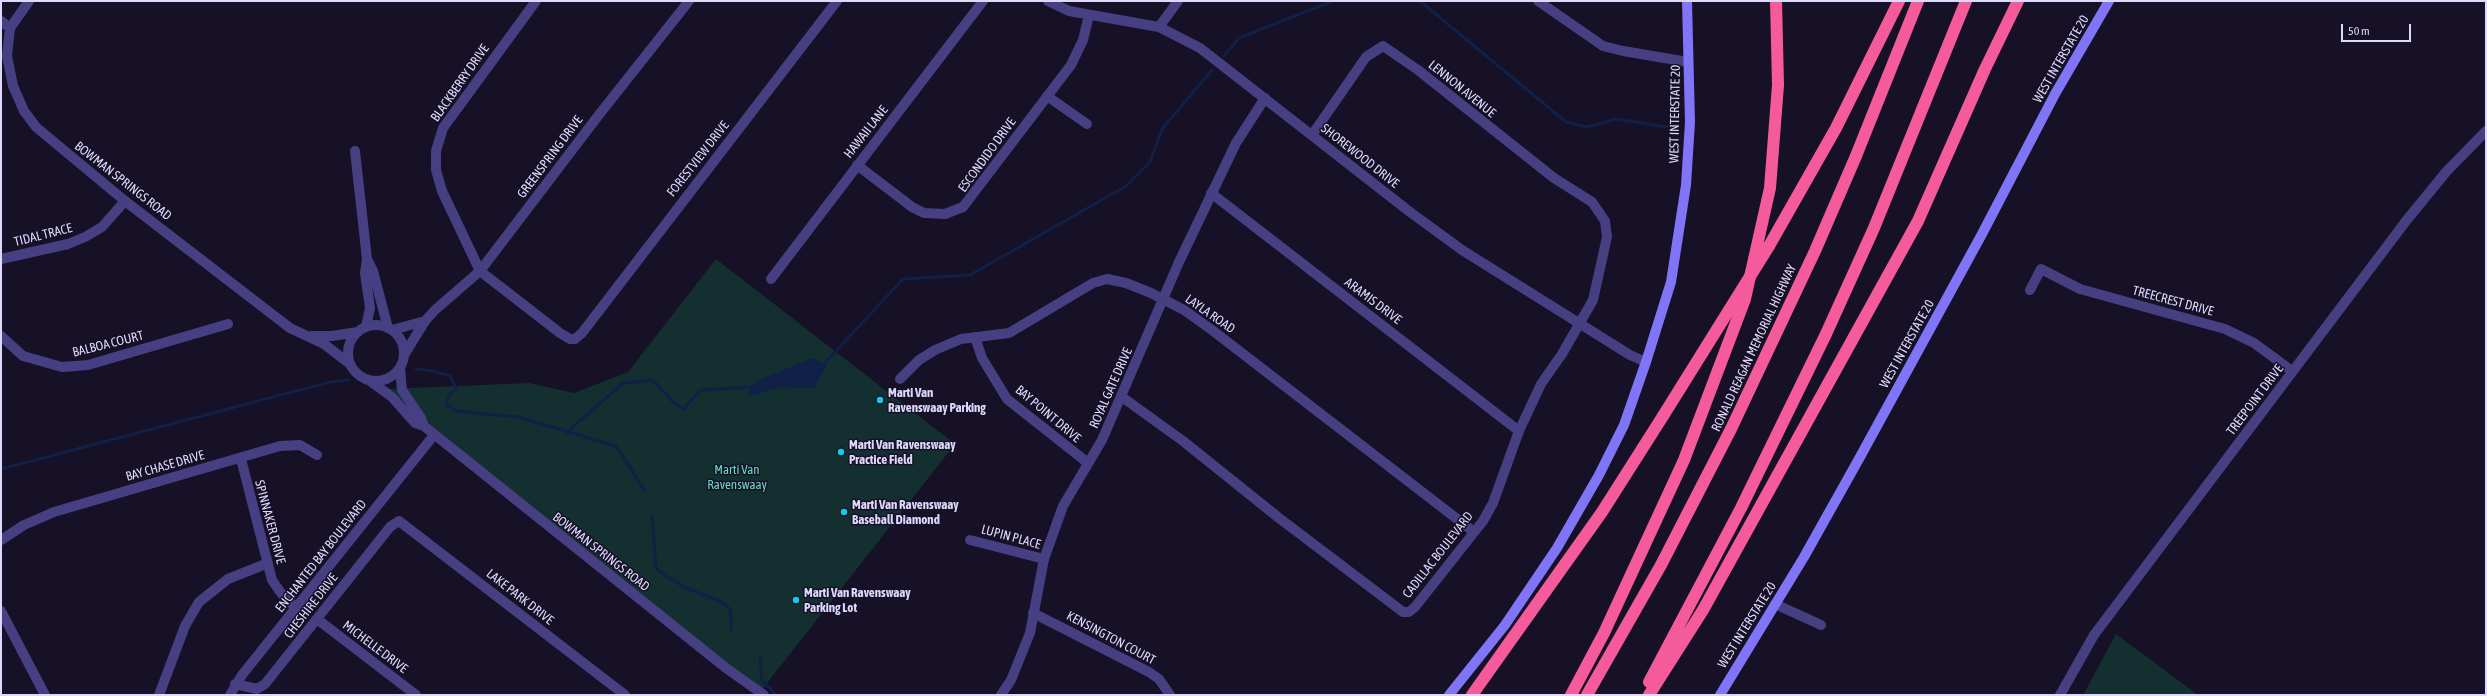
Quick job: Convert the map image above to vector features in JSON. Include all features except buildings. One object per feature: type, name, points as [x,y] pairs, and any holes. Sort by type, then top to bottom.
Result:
[{"type":"highway","points":[[1572,695],[1604,632],[1684,460],[1745,299],[1770,188],[1778,85],[1776,1]]},
{"type":"highway","points":[[1472,695],[1602,512],[1769,246],[1836,128],[1899,1]]},
{"type":"highway","name":"RONALD REAGAN MEMORIAL HIGHWAY","points":[[1587,695],[1661,565],[1731,429],[1815,251],[1862,141],[1918,1]]},
{"type":"highway","points":[[1642,695],[1741,508],[1826,334],[1893,183],[1966,1]]},
{"type":"highway","points":[[1649,695],[1703,610],[1914,228],[1985,69],[2018,1]]},
{"type":"main road","name":"WEST INTERSTATE 20","points":[[1449,695],[1505,625],[1557,548],[1600,475],[1624,425],[1646,362],[1671,282],[1686,185],[1690,130],[1686,1]]},
{"type":"main road","name":"WEST INTERSTATE 20","points":[[1720,695],[1775,604],[1860,457],[1982,234],[2055,94],[2109,1]]},
{"type":"street","name":"BOWMAN SPRINGS ROAD","points":[[29,1],[10,28],[7,45],[8,68],[13,86],[24,111],[36,127],[125,201],[290,328],[335,350],[350,364]]},
{"type":"street","name":"BLACKBERRY DRIVE","points":[[536,1],[443,128],[436,151],[436,170],[442,191],[480,271],[570,339],[575,339],[582,333]]},
{"type":"street","name":"GREENSPRING DRIVE","points":[[404,356],[426,321],[480,271],[598,116],[689,1]]},
{"type":"street","name":"FORESTVIEW DRIVE","points":[[582,333],[837,1]]},
{"type":"street","name":"HAWAII LANE","points":[[771,279],[983,1]]},
{"type":"street","name":"SHOREWOOD DRIVE","points":[[1048,1],[1069,11],[1160,27],[1200,48],[1410,212],[1462,250],[1630,355],[1646,362]]},
{"type":"street","points":[[1160,27],[1178,1]]},
{"type":"street","points":[[1538,1],[1602,46],[1623,52],[1688,62]]},
{"type":"street","name":"ESCONDIDO DRIVE","points":[[857,165],[912,207],[924,213],[945,214],[963,207],[972,198],[1013,139],[1071,64],[1083,40],[1089,15]]},
{"type":"street","points":[[1,21],[10,28]]},
{"type":"street","name":"LENNON AVENUE","points":[[1312,135],[1366,57],[1383,46],[1418,70],[1554,178],[1592,202],[1605,221],[1606,229]]},
{"type":"street","points":[[1047,96],[1087,124]]},
{"type":"street","name":"ROYAL GATE DRIVE","points":[[1001,695],[1011,680],[1023,655],[1030,633],[1044,559],[1063,506],[1088,463],[1122,397],[1211,193],[1236,143],[1265,98]]},
{"type":"street","name":"TREEPOINT DRIVE","points":[[2060,695],[2094,635],[2292,371],[2406,221],[2446,172],[2486,131]]},
{"type":"street","points":[[355,151],[368,259],[390,329]]},
{"type":"street","name":"ARAMIS DRIVE","points":[[1211,193],[1519,431]]},
{"type":"street","name":"TIDAL TRACE","points":[[1,259],[68,244],[85,237],[102,227],[125,201]]},
{"type":"street","name":"CADILLAC BOULEVARD","points":[[1122,397],[1183,441],[1279,518],[1403,612],[1409,612],[1415,607],[1474,532],[1493,503],[1519,431],[1541,384],[1580,324],[1593,300],[1607,237],[1606,229]]},
{"type":"street","points":[[362,329],[374,325],[390,329],[399,337],[404,356],[400,368],[388,379],[370,381],[354,372],[350,364],[348,347],[362,329],[370,308],[365,272],[368,259]]},
{"type":"street","name":"TREECREST DRIVE","points":[[2030,290],[2041,269],[2080,289],[2236,333],[2254,343],[2292,371]]},
{"type":"street","name":"LAYLA ROAD","points":[[900,379],[919,360],[935,350],[961,339],[1009,333],[1089,285],[1107,279],[1126,283],[1164,299],[1212,330],[1474,532]]},
{"type":"street","name":"GREENSPRING DRIVE","points":[[390,329],[426,321]]},
{"type":"street","name":"BALBOA COURT","points":[[1,336],[6,342],[24,356],[62,367],[88,365],[228,324]]},
{"type":"street","name":"BOWMAN SPRINGS ROAD","points":[[308,336],[332,336],[362,329]]},
{"type":"street","name":"BAY POINT DRIVE","points":[[975,337],[982,358],[1007,399],[1088,463]]},
{"type":"street","name":"BOWMAN SPRINGS ROAD","points":[[400,368],[402,390],[421,418],[424,426]]},
{"type":"street","name":"BOWMAN SPRINGS ROAD","points":[[370,381],[392,397],[415,423],[424,426],[726,668],[764,695]]},
{"type":"street","name":"ENCHANTED BAY BOULEVARD","points":[[230,695],[236,684],[434,435]]},
{"type":"street","name":"BAY CHASE DRIVE","points":[[1,540],[20,527],[54,512],[293,444],[306,448],[317,455]]},
{"type":"street","name":"SPINNAKER DRIVE","points":[[241,459],[272,580],[281,593],[296,608]]},
{"type":"street","name":"CHESHIRE DRIVE","points":[[236,684],[257,689],[265,684],[390,527],[399,521]]},
{"type":"street","name":"LAKE PARK DRIVE","points":[[399,521],[625,695]]},
{"type":"street","name":"LUPIN PLACE","points":[[970,540],[1044,559]]},
{"type":"street","points":[[159,695],[185,626],[200,602],[228,579],[268,563]]},
{"type":"street","points":[[1775,604],[1821,625]]},
{"type":"street","points":[[1,611],[45,695]]},
{"type":"street","name":"KENSINGTON COURT","points":[[1033,613],[1149,672],[1159,679],[1170,695]]},
{"type":"street","name":"MICHELLE DRIVE","points":[[317,619],[415,695]]},
{"type":"green space","name":"Marti Van Ravenswaay","points":[[716,259],[955,444],[760,692],[387,389],[529,383],[574,393],[628,372]]},
{"type":"green space","points":[[2116,634],[2198,695],[2083,695]]},
{"type":"water","points":[[813,358],[827,366],[814,388],[781,387],[749,396],[750,388],[761,379]]},
{"type":"waterway","points":[[1224,56],[1239,38],[1333,1]]},
{"type":"waterway","points":[[1420,1],[1566,122],[1587,127],[1616,119],[1667,127]]},
{"type":"waterway","points":[[822,366],[903,279],[970,275],[1126,186],[1150,162],[1162,129],[1212,70]]},
{"type":"waterway","points":[[416,369],[433,371],[450,376],[456,389],[449,395],[446,404],[456,411],[518,417],[616,446],[645,491]]},
{"type":"waterway","points":[[1,469],[330,382],[348,380]]},
{"type":"waterway","points":[[566,433],[623,383],[653,380],[673,402],[684,409],[700,390],[752,387]]},
{"type":"waterway","points":[[652,516],[656,568],[686,588],[720,601],[731,610],[731,630]]},
{"type":"waterway","points":[[760,657],[762,680],[776,695]]},
{"type":"place","name":"Marti Van Ravenswaay Parking","points":[[880,400]]},
{"type":"place","name":"Marti Van Ravenswaay Practice Field","points":[[841,452]]},
{"type":"place","name":"Marti Van Ravenswaay Baseball Diamond","points":[[844,512]]},
{"type":"place","name":"Marti Van Ravenswaay Parking Lot","points":[[796,600]]}]
